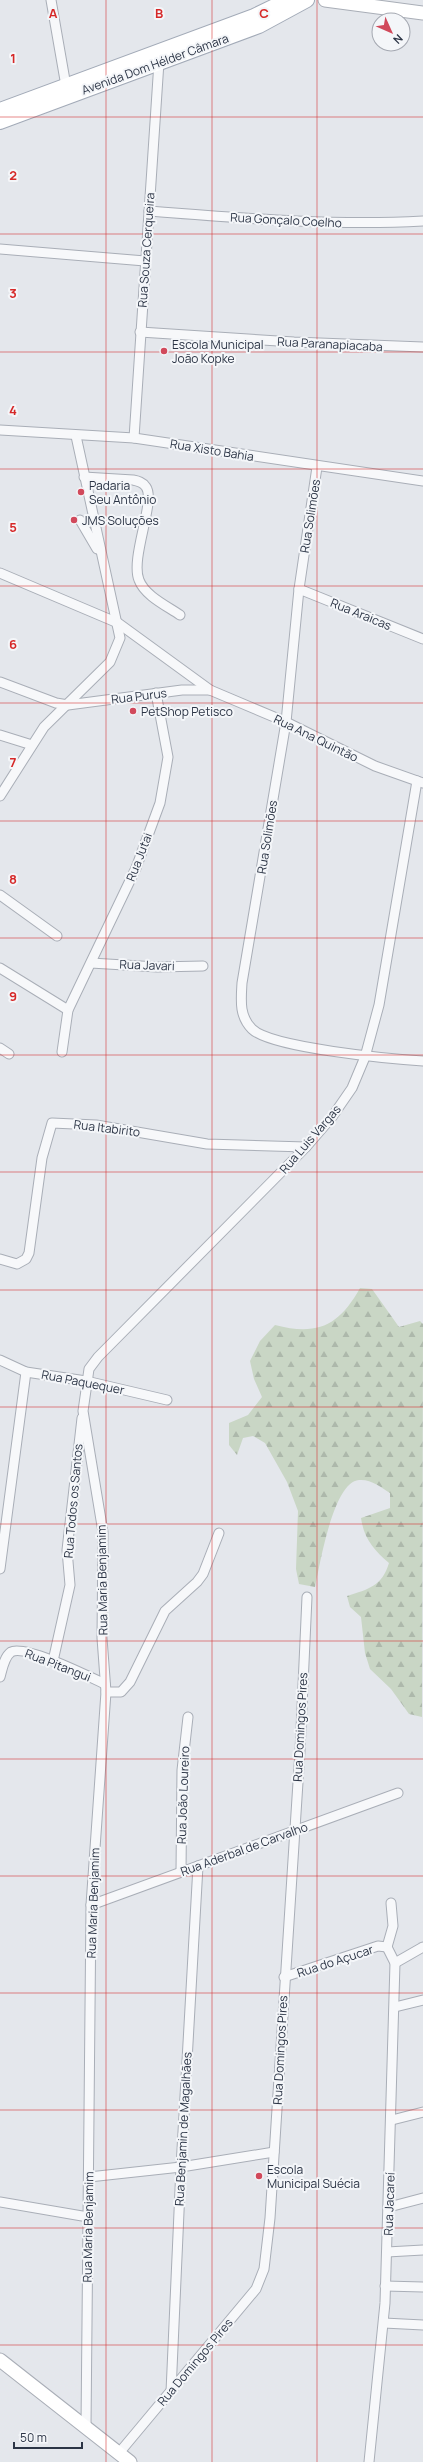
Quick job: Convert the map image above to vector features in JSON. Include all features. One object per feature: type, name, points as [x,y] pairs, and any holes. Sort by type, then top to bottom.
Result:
[{"type":"main road","name":"Avenida Dom Hélder Câmara","points":[[0,110],[254,16],[287,0]]},
{"type":"main road","name":"Avenida Dom Hélder Câmara","points":[[0,122],[158,62],[259,26],[307,0]]},
{"type":"main road","points":[[325,0],[348,1],[423,13]]},
{"type":"main road","points":[[0,2360],[130,2462]]},
{"type":"street","points":[[51,0],[66,86]]},
{"type":"street","name":"Rua Souza Cerqueira","points":[[134,438],[158,62]]},
{"type":"street","name":"Rua Gonçalo Coelho","points":[[149,211],[296,223],[377,224],[423,222]]},
{"type":"street","points":[[0,250],[145,261]]},
{"type":"street","name":"Rua Paranapiacaba","points":[[140,332],[294,342],[423,347]]},
{"type":"street","name":"Rua Xisto Bahia","points":[[0,430],[76,436],[134,438],[317,467],[423,481]]},
{"type":"street","points":[[0,796],[32,745],[52,717],[68,705],[110,662],[120,638],[118,623],[76,436]]},
{"type":"street","name":"Rua Solimões","points":[[317,467],[299,589],[286,722],[242,983],[240,1006],[244,1018],[251,1028],[267,1039],[365,1057],[423,1061]]},
{"type":"street","points":[[84,477],[140,481],[146,487],[149,498],[141,539],[137,572],[138,580],[146,592],[180,615]]},
{"type":"street","points":[[80,520],[103,559]]},
{"type":"street","points":[[0,573],[118,623],[210,690]]},
{"type":"street","name":"Rua Araicas","points":[[299,589],[423,639]]},
{"type":"street","points":[[0,682],[56,703],[68,705]]},
{"type":"street","name":"Rua Ana Quintão","points":[[210,690],[286,722],[375,766],[420,782]]},
{"type":"street","name":"Rua Purus","points":[[68,705],[156,693],[210,690]]},
{"type":"street","name":"Rua Jutai","points":[[62,1052],[68,1010],[136,868],[161,795],[168,758],[156,693]]},
{"type":"street","points":[[0,735],[32,745]]},
{"type":"street","name":"Rua Luis Vargas","points":[[86,1381],[89,1369],[98,1357],[306,1147],[332,1117],[352,1088],[365,1057],[379,1006],[420,782]]},
{"type":"street","points":[[0,895],[57,936]]},
{"type":"street","name":"Rua Javari","points":[[91,963],[156,967],[203,966]]},
{"type":"street","points":[[0,968],[68,1010]]},
{"type":"street","points":[[0,1048],[9,1054]]},
{"type":"street","name":"Rua Itabirito","points":[[0,1259],[11,1264],[22,1263],[29,1253],[42,1158],[52,1123],[96,1125],[207,1144],[306,1147]]},
{"type":"street","name":"Rua Paquequer","points":[[0,1360],[26,1372],[86,1381],[167,1400]]},
{"type":"street","points":[[0,1569],[26,1372]]},
{"type":"street","name":"Rua Maria Benjamim","points":[[86,1381],[82,1411],[103,1532],[102,1638],[105,1688],[91,1905],[86,2428]]},
{"type":"street","name":"Rua Todos os Santos","points":[[53,1661],[70,1585],[66,1550],[82,1411]]},
{"type":"street","points":[[105,1688],[121,1692],[130,1682],[165,1611],[197,1582],[202,1574],[219,1533]]},
{"type":"street","name":"Rua Domingos Pires","points":[[119,2453],[256,2289],[264,2269],[270,2218],[293,1832],[300,1751],[307,1597]]},
{"type":"street","name":"Rua Pitangui","points":[[0,1677],[5,1661],[11,1652],[20,1650],[53,1661],[105,1688]]},
{"type":"street","name":"Rua João Loureiro","points":[[181,1872],[182,1770],[188,1717]]},
{"type":"street","name":"Rua Aderbal de Carvalho","points":[[91,1905],[398,1793]]},
{"type":"street","name":"Rua Benjamin de Magalhães","points":[[171,2392],[181,2168],[198,1866]]},
{"type":"street","points":[[387,1947],[393,1926],[391,1903]]},
{"type":"street","name":"Rua do Açucar","points":[[284,1978],[378,1946],[387,1947]]},
{"type":"street","name":"Rua Jacareí","points":[[369,2462],[384,2323],[389,2207],[395,1963],[387,1947]]},
{"type":"street","points":[[395,1963],[423,1947]]},
{"type":"street","points":[[395,2007],[423,2000]]},
{"type":"street","points":[[392,2120],[423,2112]]},
{"type":"street","points":[[89,2177],[181,2168],[274,2152]]},
{"type":"street","points":[[389,2207],[423,2198]]},
{"type":"street","points":[[0,2202],[88,2217]]},
{"type":"street","points":[[387,2252],[423,2250]]},
{"type":"street","points":[[385,2286],[423,2287]]},
{"type":"street","points":[[384,2323],[423,2325]]},
{"type":"green space","points":[[360,1288],[372,1289],[399,1327],[420,1321],[423,1324],[422,1717],[409,1714],[391,1689],[370,1669],[365,1653],[361,1617],[350,1607],[347,1596],[374,1586],[383,1577],[386,1571],[389,1563],[370,1544],[362,1525],[361,1518],[390,1508],[390,1493],[368,1481],[359,1480],[350,1484],[342,1494],[329,1526],[315,1587],[299,1584],[296,1569],[298,1511],[287,1482],[265,1443],[253,1436],[243,1438],[237,1455],[229,1445],[229,1423],[248,1415],[262,1397],[254,1379],[250,1361],[260,1341],[275,1325],[303,1329],[325,1325],[344,1311]]},
{"type":"place","name":"Escola Municipal João Kopke","points":[[164,351]]},
{"type":"place","name":"Padaria Seu Antônio","points":[[81,492]]},
{"type":"place","name":"JMS Soluções","points":[[74,520]]},
{"type":"place","name":"PetShop Petisco","points":[[133,711]]},
{"type":"place","name":"Escola Municipal Suécia","points":[[259,2176]]}]
